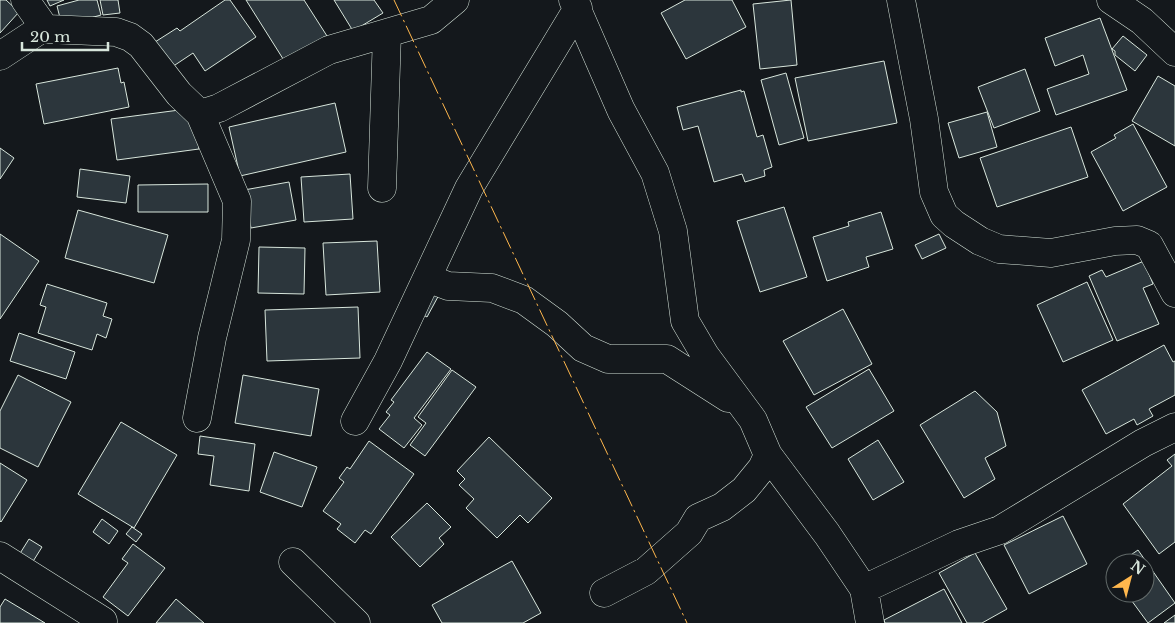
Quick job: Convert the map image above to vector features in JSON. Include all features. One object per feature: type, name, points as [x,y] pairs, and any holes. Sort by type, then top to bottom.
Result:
[{"type":"street","points":[[25,0],[44,27],[54,31],[116,32],[130,36],[141,45],[179,94],[200,114],[237,201],[236,240],[212,338],[198,418]]},
{"type":"street","points":[[200,114],[219,108],[329,50],[431,20],[455,0]]},
{"type":"street","points":[[901,0],[924,119],[934,192],[944,215],[980,241],[999,248],[1051,253],[1114,241],[1137,240],[1149,246],[1175,293]]},
{"type":"street","points":[[1111,0],[1142,21],[1175,52]]},
{"type":"street","points":[[355,421],[388,361],[469,188],[575,4]]},
{"type":"street","points":[[575,4],[621,110],[655,173],[673,231],[685,321],[705,355],[753,420],[768,455],[827,534],[864,589],[870,623]]},
{"type":"street","points":[[0,56],[44,27]]},
{"type":"street","points":[[382,188],[387,33]]},
{"type":"street","points":[[427,278],[448,286],[492,288],[524,300],[557,324],[583,348],[608,359],[667,359],[724,396],[738,400]]},
{"type":"street","points":[[864,589],[959,544],[1000,530],[1143,443],[1175,427]]},
{"type":"street","points":[[604,593],[646,571],[689,533],[698,518],[722,507],[744,490],[762,468],[768,455]]},
{"type":"street","points":[[0,556],[103,621]]},
{"type":"street","points":[[293,562],[356,623]]},
{"type":"building","points":[[0,0],[6,0],[19,12],[0,33]]},
{"type":"building","points":[[47,0],[64,0],[50,6]]},
{"type":"building","points":[[79,0],[97,0],[101,15],[62,26],[57,6]]},
{"type":"building","points":[[100,0],[118,0],[120,13],[103,15]]},
{"type":"building","points":[[225,0],[230,0],[256,37],[205,71],[193,53],[172,67],[155,42],[177,28],[180,31]]},
{"type":"building","points":[[246,0],[304,0],[327,36],[285,62]]},
{"type":"building","points":[[334,0],[374,0],[383,13],[353,31]]},
{"type":"building","points":[[685,0],[732,0],[746,27],[686,59],[661,13]]},
{"type":"building","points":[[791,0],[797,65],[760,69],[753,4]]},
{"type":"building","points":[[1100,18],[1127,90],[1056,115],[1047,89],[1089,74],[1083,55],[1055,66],[1045,38]]},
{"type":"building","points":[[1123,36],[1147,55],[1135,71],[1115,55],[1115,51],[1112,49]]},
{"type":"building","points":[[884,61],[897,123],[808,141],[795,78]]},
{"type":"building","points":[[118,68],[121,83],[124,82],[129,107],[44,124],[36,84]]},
{"type":"building","points":[[1025,69],[1040,111],[994,128],[978,87]]},
{"type":"building","points":[[786,73],[804,138],[779,145],[761,80]]},
{"type":"building","points":[[1158,76],[1175,86],[1175,146],[1132,121]]},
{"type":"building","points":[[741,90],[741,92],[744,91],[757,137],[763,135],[772,167],[764,170],[765,176],[745,182],[742,174],[714,182],[698,126],[683,130],[677,107]]},
{"type":"building","points":[[335,103],[346,152],[240,176],[229,127]]},
{"type":"building","points":[[187,109],[194,116],[199,149],[117,160],[111,119]]},
{"type":"building","points":[[987,112],[997,147],[959,158],[948,123]]},
{"type":"building","points":[[1133,124],[1167,187],[1123,211],[1091,152],[1116,138],[1114,135]]},
{"type":"building","points":[[1071,127],[1088,177],[997,207],[980,158]]},
{"type":"building","points":[[0,148],[14,158],[0,179]]},
{"type":"building","points":[[80,169],[130,176],[126,203],[77,197]]},
{"type":"building","points":[[350,174],[353,219],[304,222],[301,177]]},
{"type":"building","points":[[289,182],[296,220],[251,228],[244,190]]},
{"type":"building","points":[[208,184],[208,212],[138,212],[138,185]]},
{"type":"building","points":[[784,207],[807,277],[760,292],[737,221]]},
{"type":"building","points":[[78,210],[168,235],[154,283],[65,258]]},
{"type":"building","points":[[881,212],[893,249],[866,257],[869,267],[827,281],[813,237],[849,226],[848,222]]},
{"type":"building","points":[[0,234],[39,261],[0,319]]},
{"type":"building","points":[[939,234],[946,248],[922,259],[915,245]]},
{"type":"building","points":[[377,241],[380,292],[326,295],[323,243]]},
{"type":"building","points":[[259,247],[305,248],[304,294],[258,293]]},
{"type":"building","points":[[1144,261],[1153,284],[1143,288],[1159,324],[1117,341],[1089,276],[1102,270],[1106,277]]},
{"type":"building","points":[[1087,282],[1113,340],[1063,362],[1037,305]]},
{"type":"building","points":[[47,284],[107,303],[103,316],[112,319],[106,338],[97,334],[92,350],[38,333],[46,307],[40,305]]},
{"type":"building","points":[[433,289],[440,293],[427,317],[420,313]]},
{"type":"building","points":[[358,307],[360,358],[267,361],[265,310]]},
{"type":"building","points":[[843,309],[872,364],[814,395],[783,341]]},
{"type":"building","points":[[19,333],[75,352],[66,379],[10,361]]},
{"type":"building","points":[[1164,345],[1173,362],[1175,361],[1175,395],[1149,409],[1153,416],[1137,425],[1134,419],[1106,434],[1082,390]]},
{"type":"building","points":[[427,352],[451,369],[414,418],[422,425],[404,448],[379,429],[390,415],[386,412],[394,402],[391,400]]},
{"type":"building","points":[[869,369],[894,411],[832,448],[806,407]]},
{"type":"building","points":[[452,370],[476,387],[425,456],[410,445],[426,423],[418,417]]},
{"type":"building","points":[[18,375],[71,402],[38,467],[0,448],[0,411]]},
{"type":"building","points":[[243,375],[319,389],[311,436],[235,423]]},
{"type":"building","points":[[975,391],[997,412],[1006,446],[985,458],[995,479],[964,498],[920,425]]},
{"type":"building","points":[[121,422],[177,455],[134,528],[78,494]]},
{"type":"building","points":[[200,436],[255,444],[249,491],[210,485],[214,456],[198,454]]},
{"type":"building","points":[[489,437],[552,498],[528,523],[520,515],[497,538],[466,508],[474,499],[459,485],[465,479],[457,471]]},
{"type":"building","points":[[878,440],[904,482],[873,500],[848,459]]},
{"type":"building","points":[[369,441],[414,474],[371,534],[365,530],[355,543],[337,529],[341,524],[323,511],[344,482],[339,478],[347,467],[350,469]]},
{"type":"building","points":[[274,452],[317,467],[302,507],[260,492]]},
{"type":"building","points":[[1175,454],[1175,542],[1159,554],[1123,504],[1172,466],[1167,460]]},
{"type":"building","points":[[0,463],[27,480],[1,522],[0,521]]},
{"type":"building","points":[[427,503],[451,527],[439,538],[444,544],[420,567],[391,537]]},
{"type":"building","points":[[1063,516],[1087,564],[1029,594],[1004,545]]},
{"type":"building","points":[[102,519],[118,531],[109,544],[93,532]]},
{"type":"building","points":[[132,527],[142,534],[136,542],[126,534]]},
{"type":"building","points":[[29,539],[42,547],[32,563],[19,555]]},
{"type":"building","points":[[133,544],[165,568],[128,616],[103,597],[128,563],[122,559]]},
{"type":"building","points":[[975,553],[1007,609],[982,623],[967,623],[939,573]]},
{"type":"building","points":[[512,561],[541,613],[523,623],[442,623],[432,605]]},
{"type":"building","points":[[1155,574],[1175,603],[1148,623],[1133,603],[1155,603]]},
{"type":"building","points":[[944,589],[962,623],[885,623],[884,620]]},
{"type":"building","points":[[5,599],[45,623],[0,623],[0,607]]},
{"type":"building","points":[[176,599],[204,623],[156,623]]},
{"type":"building","points":[[1175,615],[1175,623],[1164,623]]},
{"type":"power","points":[[394,0],[687,623]]}]
